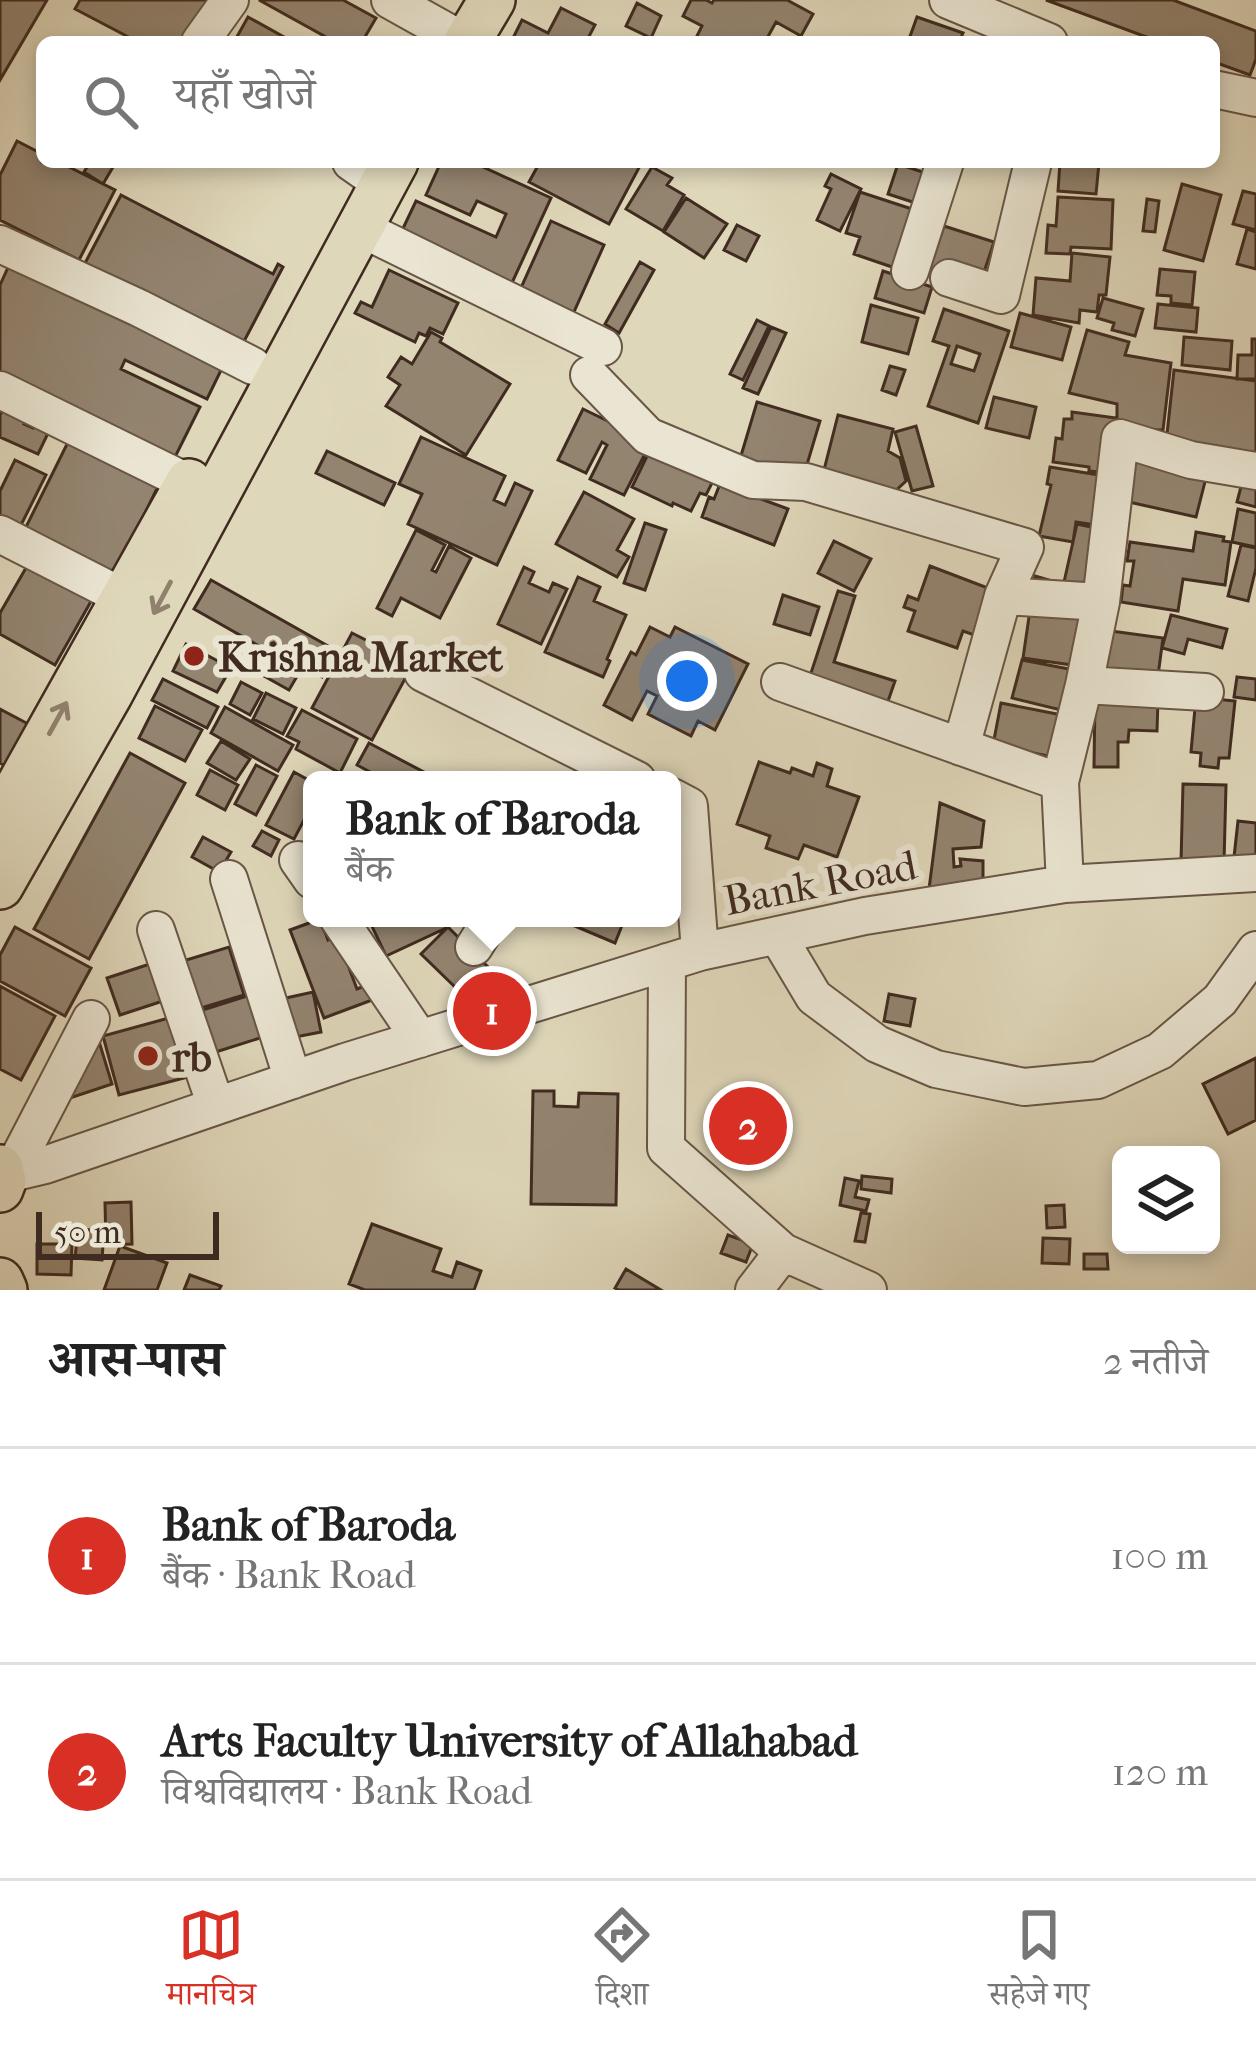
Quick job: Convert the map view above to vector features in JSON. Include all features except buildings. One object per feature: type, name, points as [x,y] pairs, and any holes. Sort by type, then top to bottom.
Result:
[{"type":"main road","points":[[457,29],[492,0]]},
{"type":"main road","points":[[0,820],[253,366],[372,168]]},
{"type":"main road","points":[[0,886],[110,693],[359,228],[373,168]]},
{"type":"main road","points":[[0,1281],[4,1290]]},
{"type":"street","points":[[204,36],[230,0]]},
{"type":"street","points":[[390,0],[457,29]]},
{"type":"street","points":[[948,0],[985,30],[1017,36]]},
{"type":"street","points":[[1220,90],[1256,98]]},
{"type":"street","points":[[910,271],[942,168]]},
{"type":"street","points":[[949,278],[1000,295],[1032,168]]},
{"type":"street","points":[[359,228],[596,361],[649,436],[753,480],[806,482],[1025,547],[1003,596],[961,747]]},
{"type":"street","points":[[0,244],[253,366]]},
{"type":"street","points":[[0,390],[189,483]]},
{"type":"street","points":[[1065,884],[1060,782],[1101,602],[1120,438],[1191,460],[1256,471]]},
{"type":"street","points":[[0,534],[125,598]]},
{"type":"street","points":[[1003,596],[1101,602]]},
{"type":"street","points":[[423,673],[581,768]]},
{"type":"street","points":[[780,682],[1060,782]]},
{"type":"street","points":[[1084,685],[1205,692]]},
{"type":"street","points":[[681,802],[689,806],[683,957],[666,1148],[783,1252],[868,1290]]},
{"type":"street","name":"Bank Road","points":[[3,1176],[683,957],[865,916],[1065,884],[1256,873]]},
{"type":"street","points":[[229,879],[293,1080]]},
{"type":"street","points":[[344,927],[421,1039]]},
{"type":"street","points":[[156,930],[216,1106]]},
{"type":"street","points":[[777,935],[814,997],[877,1044],[936,1069],[1024,1087],[1098,1080],[1160,1051],[1220,1000],[1256,950]]},
{"type":"street","points":[[3,1176],[91,1019]]},
{"type":"street","points":[[754,1290],[783,1252]]},
{"type":"place","name":"Krishna Market","points":[[194,656]]},
{"type":"place","name":"Bank of Baroda","points":[[492,1011]]},
{"type":"place","name":"rb","points":[[148,1056]]},
{"type":"place","name":"Arts Faculty University of Allahabad","points":[[748,1126]]}]
